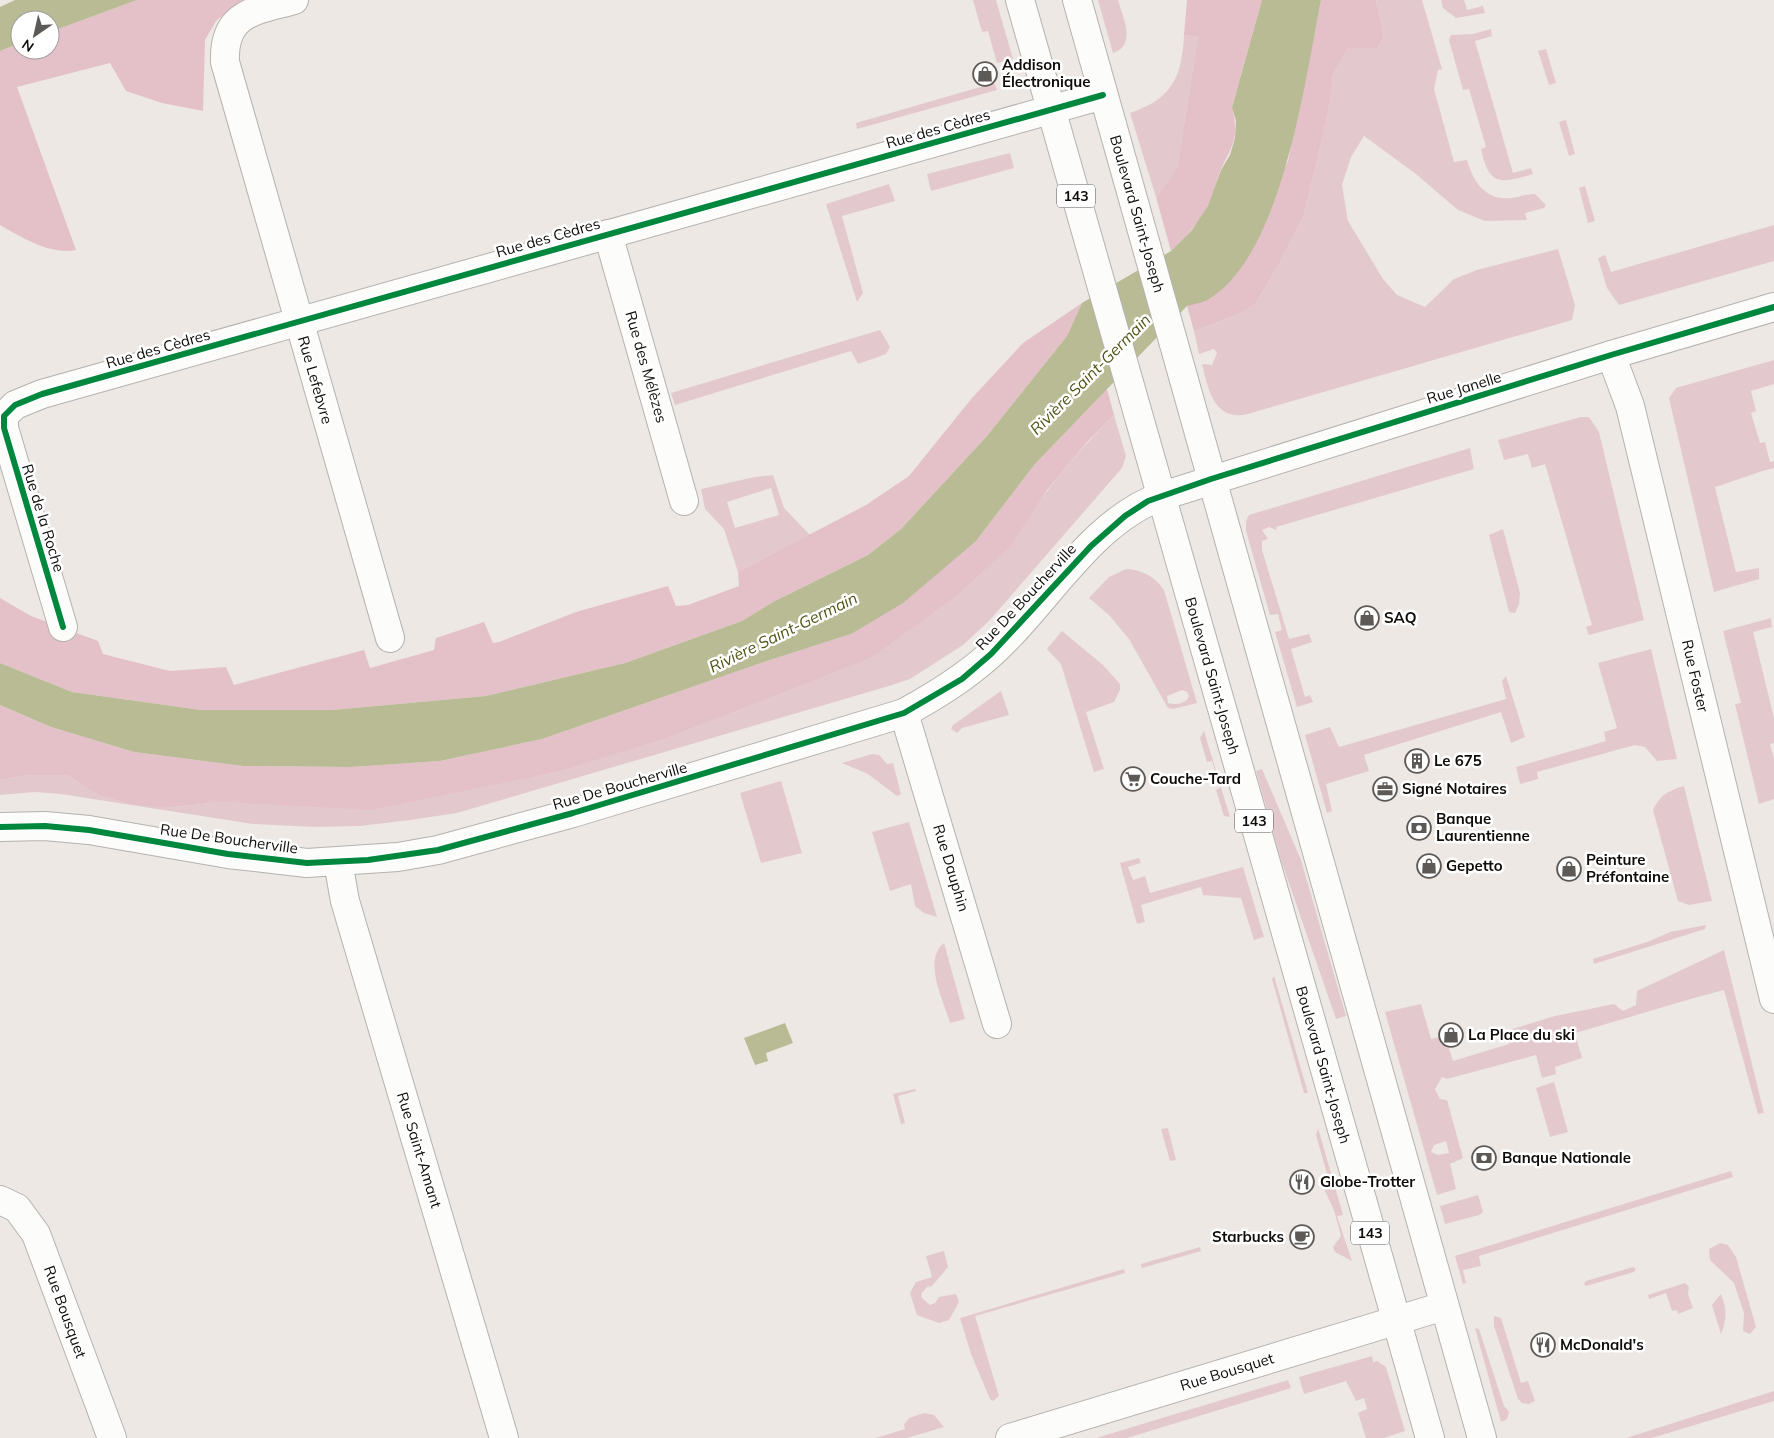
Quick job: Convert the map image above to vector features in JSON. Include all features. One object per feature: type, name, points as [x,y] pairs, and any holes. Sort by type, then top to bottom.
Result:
[{"type":"street","name":"Rue Lefebvre","points":[[294,0],[247,16],[233,26],[227,34],[224,52],[226,72],[390,638]]},
{"type":"street","name":"Boulevard Saint-Joseph","points":[[1020,0],[1102,282],[1430,1438]]},
{"type":"street","name":"Boulevard Saint-Joseph","points":[[1077,0],[1482,1438]]},
{"type":"street","name":"Rue des Cèdres","points":[[4,416],[15,405],[32,397],[1103,95]]},
{"type":"street","name":"Rue des Mélèzes","points":[[608,234],[684,501]]},
{"type":"street","name":"Rue Janelle","points":[[1162,496],[1611,355],[1774,307]]},
{"type":"street","name":"Rue Foster","points":[[1611,355],[1630,406],[1774,999]]},
{"type":"street","name":"Rue de la Roche","points":[[4,416],[5,435],[63,626]]},
{"type":"street","name":"Rue De Boucherville","points":[[0,827],[67,828],[228,854],[307,863],[338,862],[438,850],[904,714],[940,694],[974,669],[1011,635],[1101,536],[1136,508],[1162,496]]},
{"type":"street","name":"Rue Dauphin","points":[[904,714],[997,1024]]},
{"type":"street","name":"Rue Saint-Amant","points":[[338,862],[345,900],[504,1438]]},
{"type":"street","name":"Rue Bousquet","points":[[0,1200],[17,1208],[25,1216],[36,1234],[112,1438]]},
{"type":"street","name":"Rue Bousquet","points":[[1010,1438],[1444,1306]]},
{"type":"shaded area","points":[[137,0],[242,0],[216,21],[205,40],[203,111],[162,103],[126,91],[110,63],[17,87],[76,250],[66,251],[47,248],[0,225],[0,51],[10,47],[10,60],[60,60],[60,28]]},
{"type":"shaded area","points":[[973,0],[996,0],[1013,59],[997,63],[988,31],[982,32]]},
{"type":"shaded area","points":[[1098,0],[1118,0],[1125,23],[1125,44],[1113,53]]},
{"type":"shaded area","points":[[1187,0],[1262,0],[1232,106],[1235,133],[1232,146],[1204,213],[1171,251],[1156,197],[1177,168],[1198,37],[1184,35]]},
{"type":"shaded area","points":[[1321,0],[1376,0],[1384,36],[1377,48],[1348,48],[1333,75],[1329,109],[1304,215],[1278,266],[1256,303],[1242,313],[1194,331],[1187,306],[1211,298],[1288,161]]},
{"type":"shaded area","points":[[1376,0],[1422,0],[1442,69],[1438,70],[1434,89],[1454,162],[1467,160],[1477,182],[1487,193],[1502,198],[1535,194],[1546,205],[1544,208],[1525,213],[1527,220],[1485,221],[1458,210],[1416,174],[1364,136],[1351,157],[1342,185],[1348,221],[1383,279],[1397,295],[1425,307],[1454,279],[1477,270],[1558,249],[1575,305],[1572,320],[1248,414],[1237,415],[1227,413],[1220,408],[1210,393],[1202,364],[1212,365],[1217,353],[1214,349],[1199,354],[1194,331],[1242,313],[1256,303],[1278,266],[1304,215],[1329,109],[1333,75],[1348,48],[1377,48],[1384,36]]},
{"type":"shaded area","points":[[1441,0],[1464,0],[1467,10],[1483,6],[1485,13],[1456,18],[1443,8]]},
{"type":"shaded area","points":[[1491,29],[1492,36],[1475,41],[1513,173],[1531,168],[1533,174],[1512,180],[1498,179],[1492,176],[1488,170],[1481,149],[1486,147],[1469,89],[1463,90],[1449,40],[1451,35],[1473,34]]},
{"type":"shaded area","points":[[1184,35],[1198,37],[1177,168],[1156,197],[1130,113],[1156,101],[1172,84],[1181,63]]},
{"type":"shaded area","points":[[1546,49],[1556,83],[1549,85],[1538,51]]},
{"type":"shaded area","points":[[994,83],[997,90],[857,129],[856,123]]},
{"type":"shaded area","points":[[1566,120],[1575,154],[1569,156],[1559,122]]},
{"type":"shaded area","points":[[1010,153],[1014,168],[931,191],[927,174]]},
{"type":"shaded area","points":[[889,184],[895,201],[842,216],[863,293],[857,302],[826,204]]},
{"type":"shaded area","points":[[1585,186],[1595,221],[1588,223],[1579,188]]},
{"type":"shaded area","points":[[1774,225],[1774,261],[1619,305],[1607,288],[1598,258],[1605,255],[1611,272]]},
{"type":"shaded area","points":[[1082,303],[1067,336],[987,436],[901,529],[868,555],[773,602],[742,621],[625,663],[486,696],[332,710],[201,710],[72,692],[0,663],[0,598],[31,616],[98,641],[103,654],[170,671],[226,667],[234,685],[364,650],[370,668],[434,650],[436,638],[484,622],[493,643],[499,642],[576,612],[668,586],[676,606],[688,605],[739,586],[738,572],[866,505],[909,476],[972,398],[1023,343]]},
{"type":"shaded area","points":[[880,330],[890,347],[886,354],[858,364],[851,351],[675,405],[671,393]]},
{"type":"shaded area","points":[[1774,360],[1774,384],[1751,391],[1756,411],[1751,413],[1760,443],[1765,442],[1770,462],[1774,461],[1774,468],[1715,487],[1736,572],[1759,568],[1759,579],[1714,592],[1669,398],[1676,388]]},
{"type":"shaded area","points":[[1107,389],[1114,415],[1088,441],[1047,490],[1009,548],[956,596],[871,658],[666,738],[557,772],[371,810],[221,802],[164,808],[131,804],[94,793],[67,775],[29,775],[0,780],[0,705],[51,727],[134,752],[243,766],[351,767],[440,761],[542,739],[851,634],[976,541],[1035,464]]},
{"type":"shaded area","points":[[1114,415],[1126,456],[1122,468],[989,621],[963,645],[910,679],[457,813],[410,820],[360,826],[316,827],[253,824],[61,794],[35,792],[0,795],[0,780],[29,775],[67,775],[94,793],[164,808],[221,802],[289,804],[478,787],[557,772],[871,658],[1028,517],[1069,464]]},
{"type":"shaded area","points":[[1581,417],[1589,417],[1599,432],[1644,620],[1589,635],[1586,627],[1592,625],[1545,464],[1532,468],[1528,454],[1504,460],[1498,440]]},
{"type":"shaded area","points":[[1470,448],[1474,469],[1276,527],[1277,530],[1269,527],[1262,530],[1268,539],[1262,541],[1262,550],[1289,639],[1309,634],[1312,642],[1291,649],[1305,697],[1310,695],[1313,702],[1297,707],[1275,632],[1282,630],[1278,614],[1270,615],[1246,531],[1246,521],[1249,515]]},
{"type":"shaded area","points":[[773,475],[784,508],[810,535],[738,572],[724,529],[705,509],[701,489]],"holes":[[[771,488],[779,515],[735,528],[727,502]]]},
{"type":"shaded area","points":[[1503,529],[1520,593],[1519,604],[1515,613],[1509,612],[1489,535]]},
{"type":"shaded area","points":[[1126,569],[1138,571],[1152,577],[1164,590],[1197,703],[1173,709],[1168,708],[1129,639],[1109,615],[1089,598],[1109,577]],"holes":[[[1182,690],[1187,692],[1188,699],[1183,702],[1177,704],[1168,703],[1167,696]]]},
{"type":"shaded area","points":[[1771,618],[1772,627],[1753,632],[1774,718],[1774,743],[1770,744],[1774,759],[1774,799],[1759,804],[1735,704],[1741,703],[1723,631]]},
{"type":"shaded area","points":[[1062,631],[1103,665],[1120,684],[1120,690],[1114,702],[1086,712],[1104,769],[1094,772],[1061,664],[1047,649]]},
{"type":"shaded area","points":[[1651,649],[1677,759],[1657,761],[1645,747],[1635,745],[1537,772],[1538,779],[1520,784],[1516,767],[1606,741],[1604,732],[1617,728],[1598,663]]},
{"type":"shaded area","points":[[1506,676],[1525,737],[1511,743],[1501,712],[1364,755],[1369,771],[1326,784],[1332,811],[1327,813],[1305,735],[1330,727],[1339,747],[1506,699],[1502,681]]},
{"type":"shaded area","points":[[1001,691],[1009,715],[962,728],[957,733],[951,729],[953,725]]},
{"type":"shaded area","points":[[1204,731],[1230,817],[1224,816],[1216,790],[1220,788],[1212,761],[1207,762],[1200,738]]},
{"type":"shaded area","points":[[872,754],[879,755],[887,764],[893,763],[901,794],[897,796],[868,774],[842,763]]},
{"type":"shaded area","points":[[1262,769],[1301,860],[1346,1016],[1336,1019],[1281,860],[1256,771]]},
{"type":"shaded area","points":[[781,781],[802,853],[761,863],[740,793]]},
{"type":"shaded area","points":[[1684,786],[1712,901],[1689,905],[1678,901],[1653,810],[1665,794]]},
{"type":"shaded area","points":[[909,822],[937,917],[924,913],[915,906],[911,884],[890,891],[872,832]]},
{"type":"shaded area","points":[[1139,858],[1141,863],[1128,867],[1133,880],[1145,876],[1150,893],[1243,867],[1264,937],[1254,940],[1241,898],[1203,895],[1201,887],[1141,905],[1145,922],[1137,924],[1120,863]]},
{"type":"shaded area","points":[[1706,925],[1705,929],[1594,964],[1593,959],[1650,941],[1670,932]]},
{"type":"shaded area","points":[[944,943],[965,1019],[950,1023],[936,981],[935,970],[935,960],[938,951]]},
{"type":"shaded area","points":[[1724,950],[1764,1113],[1758,1114],[1724,990],[1575,1033],[1582,1058],[1555,1067],[1556,1074],[1542,1078],[1536,1055],[1447,1079],[1442,1077],[1435,1089],[1440,1099],[1447,1100],[1463,1158],[1450,1164],[1456,1189],[1437,1195],[1385,1012],[1421,1004],[1431,1039],[1445,1036],[1453,1061],[1509,1044],[1506,1031],[1555,1016],[1614,1004],[1623,1011],[1636,1005],[1637,991]],"holes":[[[1446,1141],[1449,1153],[1438,1155],[1431,1152],[1434,1145]]]},
{"type":"shaded area","points":[[1274,976],[1308,1093],[1304,1093],[1272,979]]},
{"type":"shaded area","points":[[1554,1082],[1568,1132],[1550,1137],[1536,1088]]},
{"type":"shaded area","points":[[915,1089],[916,1091],[898,1096],[905,1123],[901,1124],[893,1094]]},
{"type":"shaded area","points":[[1168,1128],[1176,1160],[1170,1161],[1161,1129]]},
{"type":"shaded area","points":[[1318,1128],[1343,1215],[1337,1216],[1352,1261],[1335,1252],[1333,1247],[1341,1236],[1334,1210],[1324,1189],[1329,1188],[1329,1181],[1316,1135]]},
{"type":"shaded area","points":[[1731,1171],[1733,1177],[1479,1256],[1481,1266],[1463,1270],[1466,1283],[1463,1284],[1455,1256]]},
{"type":"shaded area","points":[[1478,1195],[1483,1212],[1479,1215],[1445,1224],[1440,1206]]},
{"type":"shaded area","points":[[1720,1243],[1728,1245],[1736,1257],[1756,1327],[1750,1334],[1743,1331],[1744,1313],[1734,1283],[1710,1260],[1709,1249]]},
{"type":"shaded area","points":[[1200,1247],[1201,1251],[1142,1268],[1141,1264]]},
{"type":"shaded area","points":[[944,1251],[948,1267],[932,1286],[927,1287],[921,1294],[922,1298],[930,1305],[935,1303],[939,1297],[956,1294],[959,1302],[949,1320],[939,1323],[917,1315],[910,1293],[916,1282],[932,1277],[926,1256]]},
{"type":"shaded area","points":[[1633,1267],[1636,1269],[1634,1272],[1586,1286],[1584,1284],[1586,1281]]},
{"type":"shaded area","points":[[1124,1269],[1125,1273],[975,1316],[999,1396],[993,1401],[990,1399],[971,1354],[960,1318]]},
{"type":"shaded area","points":[[1685,1283],[1689,1287],[1688,1294],[1693,1308],[1678,1314],[1677,1310],[1672,1311],[1666,1293],[1649,1299],[1648,1295]]},
{"type":"shaded area","points":[[1721,1294],[1725,1314],[1721,1334],[1712,1305]]},
{"type":"shaded area","points":[[1494,1316],[1501,1318],[1521,1383],[1528,1381],[1535,1401],[1529,1404],[1522,1403],[1518,1399],[1494,1326]]},
{"type":"shaded area","points":[[1475,1328],[1479,1329],[1504,1406],[1509,1412],[1507,1419],[1501,1422]]},
{"type":"shaded area","points":[[1372,1356],[1373,1362],[1377,1361],[1386,1367],[1405,1431],[1384,1438],[1366,1438],[1358,1413],[1367,1409],[1364,1398],[1356,1401],[1346,1381],[1304,1394],[1299,1377]]},
{"type":"shaded area","points":[[1288,1380],[1291,1388],[1127,1438],[1096,1438]]},
{"type":"shaded area","points":[[1774,1391],[1774,1401],[1652,1438],[1626,1438]]},
{"type":"shaded area","points":[[924,1413],[934,1415],[944,1427],[907,1438],[876,1438],[905,1429],[904,1425],[909,1418]]},
{"type":"water","points":[[15,0],[137,0],[60,28],[60,10],[10,10],[10,47],[0,51],[0,7]]},
{"type":"water","name":"Rivière Saint-Germain","points":[[1262,0],[1321,0],[1298,117],[1287,161],[1257,242],[1236,274],[1210,299],[1187,306],[1035,464],[976,541],[903,603],[851,634],[542,739],[440,761],[351,767],[243,766],[134,752],[51,727],[0,705],[0,663],[72,692],[201,710],[332,710],[486,696],[625,663],[742,621],[773,602],[868,555],[901,529],[987,436],[1067,336],[1082,303],[1171,251],[1192,230],[1208,206],[1221,170],[1230,155],[1235,138],[1236,121],[1232,107]]},
{"type":"water","points":[[785,1023],[793,1043],[766,1053],[768,1061],[755,1065],[744,1038]]},
{"type":"cycle path","points":[[63,627],[4,428],[4,416],[15,405],[42,394],[1103,95]]},
{"type":"cycle path","points":[[0,827],[45,826],[89,830],[228,854],[307,863],[368,860],[438,850],[573,813],[904,713],[962,679],[991,654],[1091,546],[1125,516],[1148,501],[1211,479],[1611,355],[1774,307]]},
{"type":"place","name":"Addison Électronique","points":[[985,74]]},
{"type":"place","name":"SAQ","points":[[1367,618]]},
{"type":"place","name":"Le 675","points":[[1417,761]]},
{"type":"place","name":"Couche-Tard","points":[[1133,779]]},
{"type":"place","name":"Signé Notaires","points":[[1385,789]]},
{"type":"place","name":"Banque Laurentienne","points":[[1419,828]]},
{"type":"place","name":"Gepetto","points":[[1429,866]]},
{"type":"place","name":"Peinture Préfontaine","points":[[1569,869]]},
{"type":"place","name":"La Place du ski","points":[[1451,1035]]},
{"type":"place","name":"Banque Nationale","points":[[1484,1158]]},
{"type":"place","name":"Globe-Trotter","points":[[1302,1182]]},
{"type":"place","name":"Starbucks","points":[[1302,1237]]},
{"type":"place","name":"McDonald's","points":[[1543,1345]]}]
